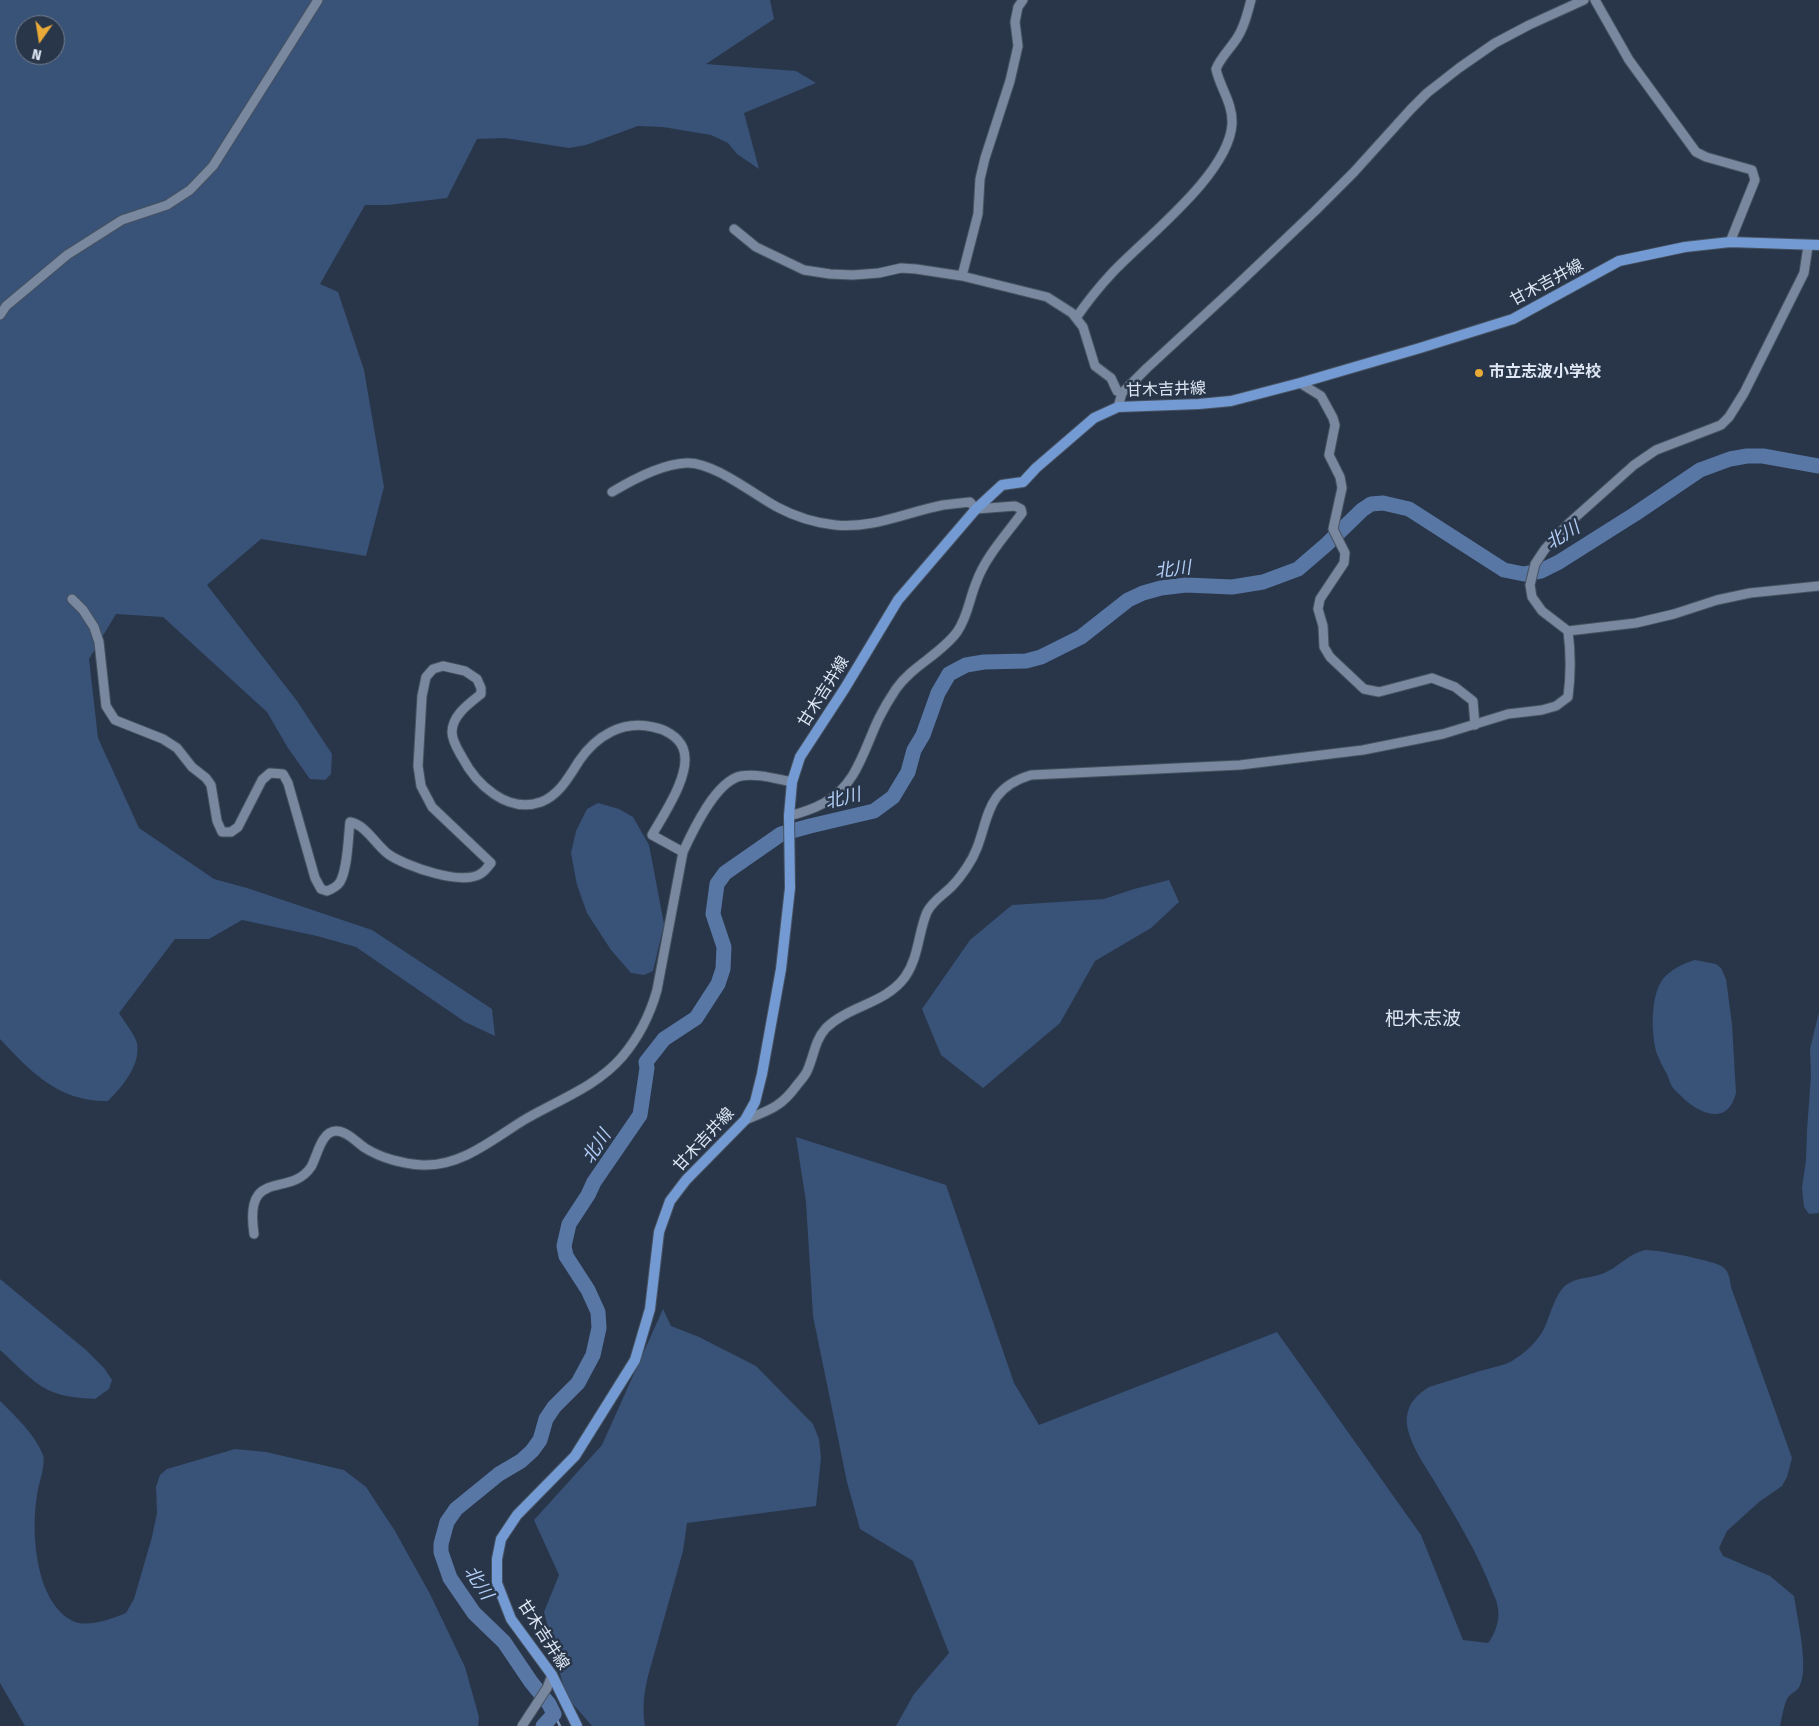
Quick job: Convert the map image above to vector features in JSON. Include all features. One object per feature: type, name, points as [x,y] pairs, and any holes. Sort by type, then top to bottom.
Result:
[{"type":"main road","name":"甘木吉井線","points":[[577,1726],[552,1674],[511,1620],[497,1583],[497,1559],[501,1539],[517,1515],[575,1456],[635,1360],[650,1309],[659,1232],[670,1201],[686,1180],[745,1120],[755,1102],[781,969],[790,888],[789,816],[792,782],[800,757],[845,688],[898,600],[976,509],[1002,485],[1023,482],[1036,468],[1094,418],[1118,407],[1199,404],[1231,400],[1300,383],[1513,319],[1619,261],[1685,247],[1730,242],[1819,245]]},
{"type":"street","points":[[0,315],[6,306],[75,250],[122,220],[167,205],[190,190],[213,166],[318,0]]},
{"type":"street","points":[[962,276],[978,214],[980,179],[985,158],[1010,81],[1018,46],[1015,22],[1018,7],[1023,0]]},
{"type":"street","points":[[1076,318],[1113,272],[1193,193],[1226,149],[1232,125],[1232,115],[1216,69],[1245,25],[1251,0]]},
{"type":"street","points":[[1118,407],[1122,393],[1328,198],[1428,93],[1495,43],[1529,24],[1584,0]]},
{"type":"street","points":[[1595,0],[1630,60],[1696,152],[1706,157],[1752,170],[1754,180],[1730,242]]},
{"type":"street","points":[[734,229],[756,247],[804,270],[853,275],[879,273],[902,268],[962,276],[1046,296],[1072,313],[1076,318],[1083,327],[1095,366],[1111,378],[1117,391],[1122,393]]},
{"type":"street","points":[[1808,246],[1804,273],[1744,393],[1728,417],[1721,425],[1656,450],[1634,465],[1569,523],[1545,548],[1535,564],[1530,585],[1532,597],[1542,611],[1568,631],[1636,623],[1750,592],[1819,586]]},
{"type":"street","points":[[1300,383],[1321,396],[1333,418],[1334,425],[1329,454],[1340,477],[1342,488],[1332,529],[1345,553],[1344,563],[1320,599],[1318,609],[1323,626],[1324,647],[1336,663],[1364,689],[1379,692],[1432,678],[1447,683],[1473,701],[1475,725]]},
{"type":"street","points":[[612,492],[652,472],[688,462],[713,469],[779,508],[803,518],[834,525],[869,524],[892,520],[943,506],[970,502],[976,509],[1015,506],[1021,508],[1022,513],[988,560],[976,582],[966,617],[956,633],[907,675],[898,686],[878,719],[853,776],[841,791],[826,802],[789,816]]},
{"type":"street","points":[[72,600],[83,610],[94,627],[99,642],[106,706],[115,720],[163,739],[177,748],[192,767],[206,778],[210,785],[217,822],[222,832],[231,832],[238,827],[262,780],[270,773],[283,774],[288,783],[314,878],[321,889],[327,891],[336,887],[341,881],[347,856],[350,822],[360,825],[387,853],[414,868],[454,877],[469,877],[483,873],[491,863],[432,807],[421,786],[418,766],[422,696],[426,677],[433,669],[443,666],[465,671],[477,679],[481,688],[481,694],[466,706],[455,720],[452,732],[456,747],[466,766],[490,792],[505,800],[524,805],[541,802],[557,792],[589,749],[606,734],[617,728],[643,724],[662,729],[676,739],[683,747],[685,757],[681,779],[676,794],[652,835],[684,852]]},
{"type":"street","points":[[745,1120],[774,1108],[788,1098],[808,1070],[816,1042],[826,1028],[842,1016],[878,1000],[894,990],[914,961],[928,912],[936,900],[954,885],[968,867],[974,855],[988,811],[994,800],[1004,789],[1020,779],[1031,776],[1230,766],[1293,760],[1363,750],[1434,736],[1508,714],[1549,708],[1556,706],[1568,697],[1571,654],[1568,631]]},
{"type":"street","points":[[254,1234],[251,1217],[252,1207],[258,1195],[269,1187],[295,1179],[304,1174],[311,1166],[324,1137],[330,1132],[343,1133],[381,1156],[420,1165],[435,1166],[470,1154],[526,1119],[559,1103],[610,1070],[641,1032],[651,1011],[657,990],[684,852],[691,833],[705,808],[731,781],[739,776],[751,775],[792,782]]},
{"type":"street","points":[[522,1726],[547,1688],[552,1674]]},
{"type":"shaded area","points":[[0,0],[770,0],[774,19],[706,64],[796,71],[816,83],[744,113],[759,169],[737,154],[728,143],[711,135],[663,127],[638,126],[586,145],[569,148],[505,138],[477,139],[447,198],[388,205],[365,205],[320,284],[338,292],[364,370],[384,487],[366,556],[261,539],[207,585],[297,701],[332,754],[331,774],[325,780],[310,779],[288,748],[267,712],[163,617],[116,614],[89,659],[98,738],[139,828],[214,879],[247,888],[372,930],[492,1009],[495,1036],[465,1022],[356,947],[317,936],[242,920],[209,939],[175,939],[119,1013],[136,1040],[136,1059],[129,1075],[108,1101],[91,1100],[60,1091],[23,1063],[0,1039]]},
{"type":"shaded area","points":[[598,803],[619,809],[633,817],[649,845],[664,924],[653,971],[644,975],[631,973],[611,950],[587,913],[577,885],[571,853],[576,831],[587,809]]},
{"type":"shaded area","points":[[1169,880],[1179,902],[1151,928],[1095,961],[1060,1023],[983,1088],[941,1055],[922,1009],[970,940],[1012,905],[1104,899]]},
{"type":"shaded area","points":[[1695,960],[1716,964],[1721,968],[1726,979],[1732,1024],[1736,1093],[1727,1110],[1721,1113],[1706,1113],[1691,1105],[1676,1091],[1660,1062],[1655,1046],[1653,1016],[1659,986],[1663,979],[1673,970]]},
{"type":"shaded area","points":[[1819,1012],[1819,1213],[1809,1214],[1804,1207],[1802,1188],[1806,1160],[1811,1075],[1810,1049]]},
{"type":"shaded area","points":[[796,1137],[946,1185],[1014,1383],[1039,1425],[1277,1332],[1421,1535],[1463,1640],[1488,1643],[1497,1625],[1497,1603],[1473,1549],[1411,1440],[1408,1432],[1407,1416],[1412,1403],[1429,1387],[1505,1364],[1517,1358],[1541,1334],[1556,1299],[1566,1285],[1575,1280],[1608,1271],[1639,1252],[1651,1250],[1672,1253],[1723,1267],[1729,1276],[1731,1287],[1792,1458],[1787,1477],[1782,1486],[1759,1502],[1727,1531],[1719,1548],[1723,1556],[1770,1576],[1794,1596],[1803,1654],[1802,1677],[1798,1689],[1787,1699],[1780,1726],[896,1726],[914,1694],[949,1653],[913,1561],[860,1529],[847,1482],[813,1316],[806,1202]]},
{"type":"shaded area","points":[[0,1279],[86,1350],[104,1368],[112,1380],[109,1389],[95,1399],[71,1397],[53,1392],[35,1382],[0,1350]]},
{"type":"shaded area","points":[[663,1309],[671,1326],[699,1337],[756,1366],[813,1424],[819,1439],[821,1458],[816,1506],[687,1523],[683,1551],[647,1682],[644,1707],[645,1726],[592,1726],[566,1696],[544,1612],[559,1575],[534,1520],[602,1445]]},
{"type":"shaded area","points":[[0,1401],[30,1433],[43,1455],[44,1459],[35,1511],[38,1564],[50,1597],[59,1610],[71,1620],[84,1624],[106,1620],[126,1613],[134,1599],[152,1537],[157,1513],[156,1487],[160,1475],[167,1469],[235,1449],[266,1452],[344,1470],[366,1487],[395,1531],[430,1594],[465,1667],[479,1717],[478,1726],[25,1726],[0,1683]]},
{"type":"waterway","name":"北川","points":[[543,1726],[554,1714],[549,1704],[531,1682],[504,1642],[474,1613],[450,1578],[441,1552],[441,1544],[447,1522],[456,1509],[499,1474],[521,1461],[532,1451],[540,1440],[546,1419],[554,1407],[578,1383],[593,1355],[599,1328],[598,1312],[588,1290],[566,1256],[564,1246],[569,1224],[594,1182],[640,1115],[647,1068],[646,1062],[664,1039],[696,1018],[718,984],[723,969],[724,947],[713,914],[717,884],[725,873],[781,834],[874,811],[893,797],[908,772],[914,750],[923,735],[938,693],[949,674],[966,665],[984,662],[1026,661],[1041,657],[1081,637],[1128,600],[1143,593],[1161,588],[1186,585],[1232,587],[1263,582],[1298,569],[1362,510],[1371,504],[1383,503],[1409,509],[1504,570],[1524,574],[1541,571],[1559,562],[1700,470],[1730,459],[1763,456],[1819,466]]},
{"type":"waterway","points":[[554,1714],[560,1726]]},
{"type":"place","name":"市立志波小学校","points":[[1479,373]]},
{"type":"district","name":"杷木志波","points":[[1423,1020]]}]
